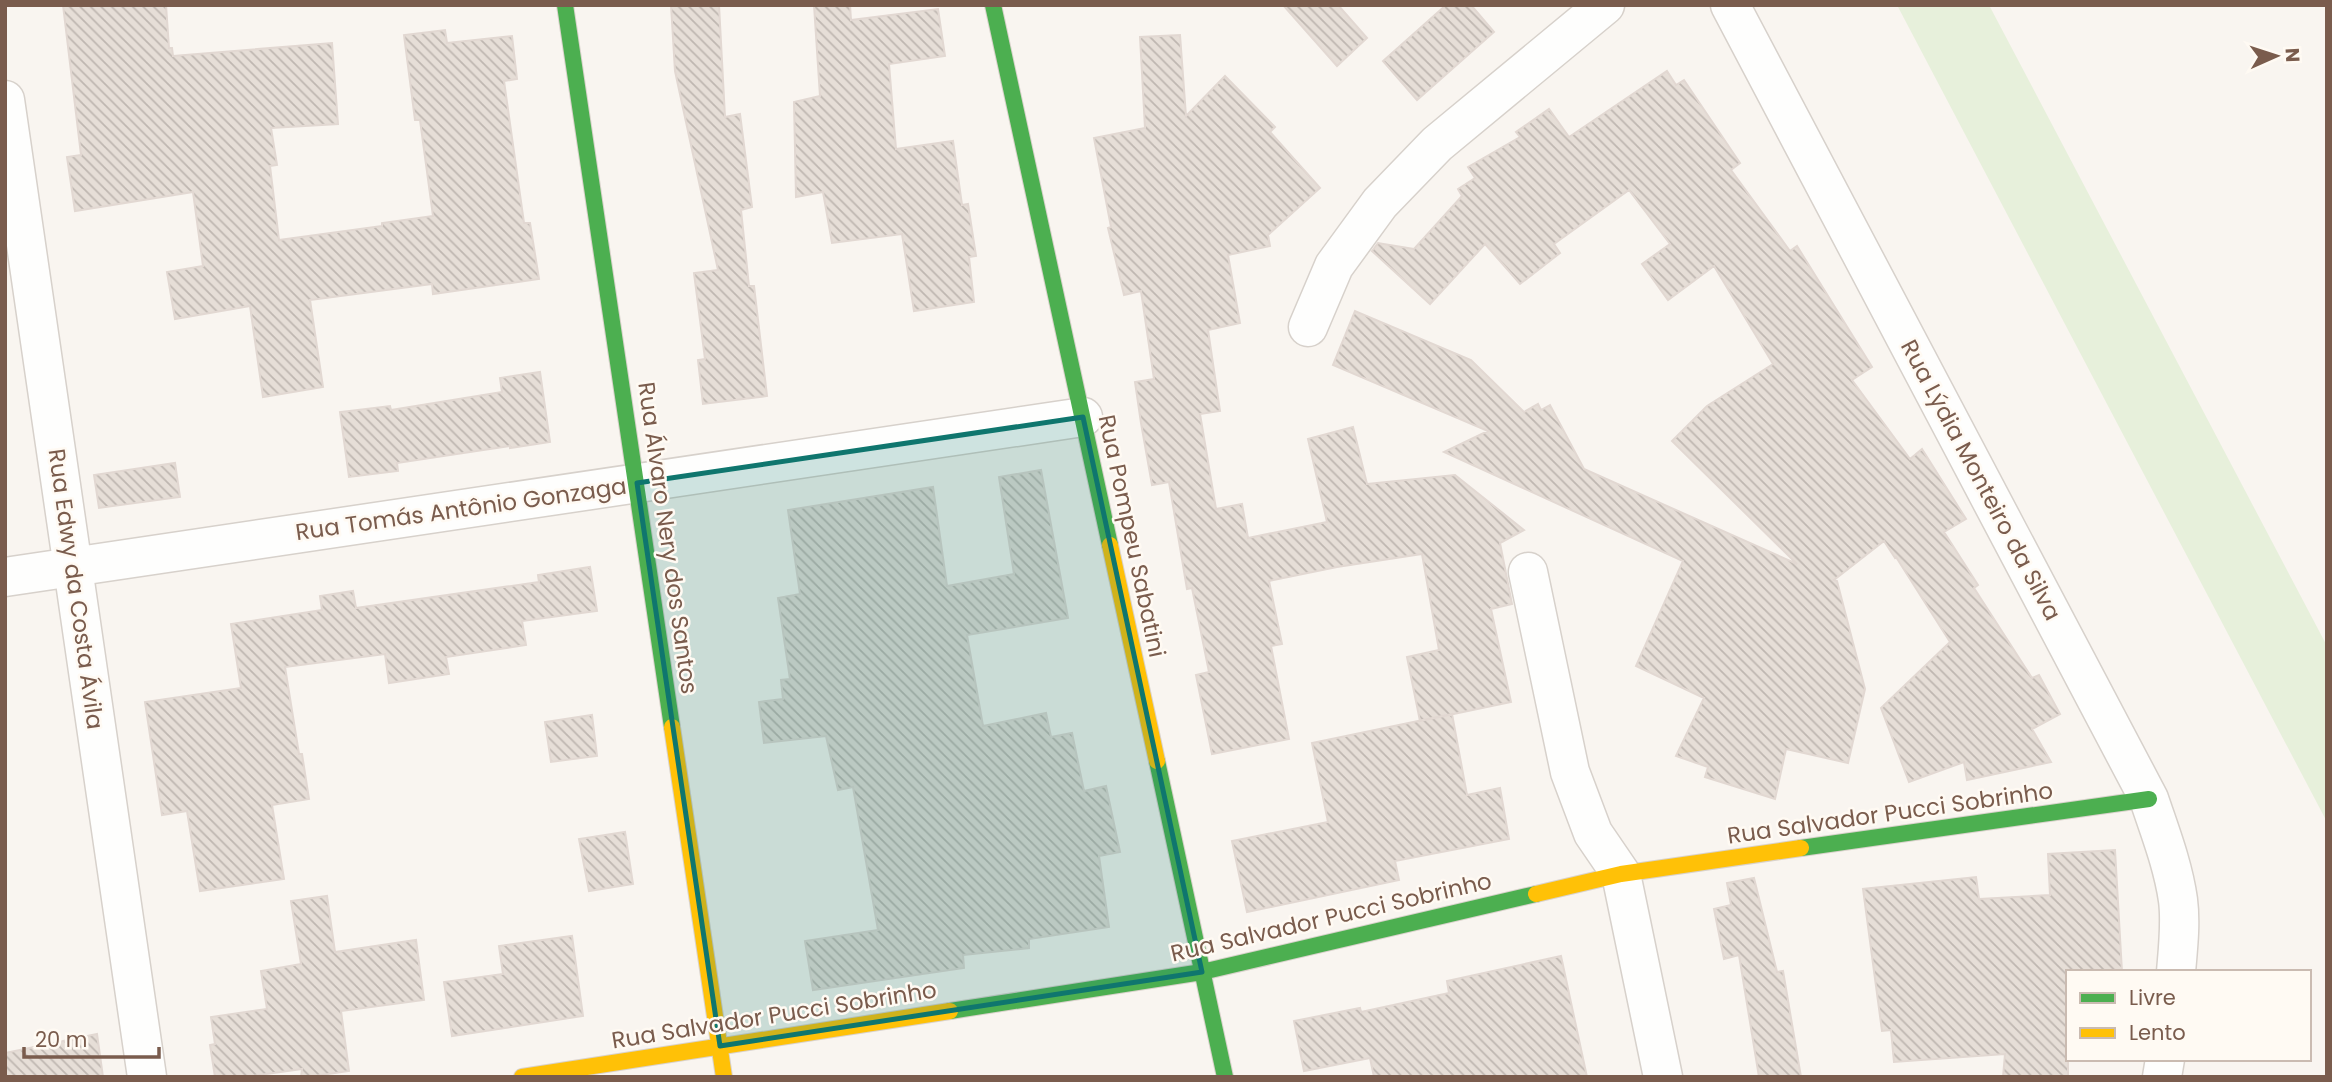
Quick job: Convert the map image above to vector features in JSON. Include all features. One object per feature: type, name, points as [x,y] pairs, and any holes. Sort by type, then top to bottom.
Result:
[{"type":"street","name":"Rua Álvaro Nery dos Santos","points":[[565,5],[724,1077]]},
{"type":"street","name":"Rua Pompeu Sabatini","points":[[993,5],[1225,1077]]},
{"type":"street","points":[[1308,327],[1334,266],[1380,203],[1437,144],[1605,5]]},
{"type":"street","name":"Rua Lýdia Monteiro da Silva","points":[[1730,5],[2149,799],[2172,867],[2178,902],[2179,944],[2176,970]]},
{"type":"street","name":"Rua Edwy da Costa Ávila","points":[[6,116],[147,1077]]},
{"type":"street","name":"Rua Tomás Antônio Gonzaga","points":[[5,577],[1083,417]]},
{"type":"street","points":[[1528,572],[1570,772],[1592,833],[1621,874],[1663,1077]]},
{"type":"street","name":"Rua Salvador Pucci Sobrinho","points":[[522,1077],[1202,972],[1621,874],[2149,799]]},
{"type":"highlighted area","points":[[1083,417],[1202,972],[720,1046],[637,483]]},
{"type":"green space","points":[[1897,5],[1989,5],[2327,646],[2327,822]]},
{"type":"building","points":[[63,5],[166,5],[169,48],[172,48],[173,56],[332,43],[338,124],[271,128],[277,165],[270,166],[279,240],[433,216],[420,120],[415,120],[404,35],[445,30],[447,43],[512,36],[517,79],[504,81],[524,223],[530,223],[539,279],[433,294],[432,284],[310,300],[323,387],[263,397],[250,306],[175,319],[167,272],[203,266],[193,192],[75,211],[67,157],[81,155]]},
{"type":"building","points":[[671,5],[719,5],[725,117],[740,114],[752,207],[741,210],[749,286],[754,286],[767,396],[703,404],[698,360],[705,359],[694,273],[718,270],[675,71]]},
{"type":"building","points":[[814,5],[850,5],[851,20],[938,9],[945,56],[889,64],[896,149],[953,141],[962,205],[968,204],[976,256],[969,257],[974,302],[914,311],[902,234],[832,243],[823,192],[796,197],[794,102],[820,96]]},
{"type":"building","points":[[1283,5],[1338,5],[1367,38],[1337,66]]},
{"type":"building","points":[[1446,5],[1471,5],[1494,32],[1417,100],[1383,61]]},
{"type":"building","points":[[1180,35],[1186,116],[1225,76],[1275,127],[1270,132],[1320,188],[1268,235],[1270,246],[1228,255],[1240,323],[1208,330],[1220,411],[1200,414],[1216,509],[1242,504],[1248,538],[1327,522],[1308,439],[1353,427],[1367,484],[1455,475],[1524,530],[1500,543],[1512,604],[1491,609],[1511,702],[1420,721],[1407,657],[1439,650],[1422,554],[1337,567],[1269,581],[1282,644],[1271,646],[1289,739],[1212,754],[1196,675],[1209,672],[1192,588],[1187,589],[1169,482],[1152,485],[1141,423],[1135,382],[1154,379],[1141,291],[1124,295],[1108,228],[1111,227],[1094,138],[1145,128],[1140,37]]},
{"type":"building","points":[[1667,71],[1676,85],[1684,80],[1740,163],[1731,170],[1790,251],[1797,246],[1872,367],[1852,380],[1910,459],[1922,449],[1966,519],[1944,532],[1978,585],[1974,588],[2032,678],[2039,675],[2060,714],[2032,729],[2051,762],[1967,780],[1964,762],[1909,782],[1881,708],[1950,642],[1884,541],[1834,580],[1837,581],[1865,689],[1848,763],[1786,749],[1775,799],[1705,777],[1708,767],[1676,756],[1704,698],[1636,666],[1683,561],[1444,452],[1488,431],[1333,365],[1355,311],[1471,360],[1524,412],[1538,404],[1541,410],[1550,405],[1584,469],[1797,564],[1672,441],[1707,406],[1773,364],[1714,266],[1668,300],[1642,264],[1670,244],[1629,190],[1554,244],[1560,253],[1520,284],[1485,244],[1430,304],[1372,251],[1378,243],[1414,249],[1462,196],[1458,189],[1475,178],[1468,167],[1520,137],[1516,132],[1549,109],[1569,137]]},
{"type":"building","points":[[540,372],[550,442],[397,463],[398,471],[349,477],[340,412],[390,406],[391,410],[502,392],[500,378]]},
{"type":"building","points":[[175,463],[180,497],[99,508],[94,475]]},
{"type":"building","points":[[1041,470],[1068,618],[967,635],[983,726],[1046,713],[1051,737],[1072,733],[1084,791],[1106,786],[1120,852],[1099,856],[1109,927],[1029,939],[1029,948],[963,955],[964,968],[813,990],[805,941],[878,930],[853,787],[838,790],[826,736],[764,743],[759,702],[783,699],[781,680],[790,679],[778,598],[800,594],[788,510],[933,487],[947,586],[1014,574],[999,477]]},
{"type":"building","points":[[590,567],[597,611],[522,621],[526,645],[446,657],[449,674],[389,683],[385,654],[285,667],[309,799],[272,805],[284,879],[200,891],[187,811],[162,815],[145,702],[241,688],[231,624],[322,610],[320,596],[353,591],[356,608],[539,582],[538,575]]},
{"type":"building","points":[[1452,714],[1467,795],[1500,788],[1509,839],[1395,861],[1399,880],[1247,912],[1232,841],[1328,822],[1312,743]]},
{"type":"building","points":[[592,715],[597,756],[551,762],[545,722]]},
{"type":"building","points":[[625,832],[633,884],[589,891],[579,839]]},
{"type":"building","points":[[2115,850],[2122,970],[2066,970],[2068,1077],[2003,1077],[2005,1054],[1894,1062],[1891,1030],[1882,1031],[1863,889],[1976,877],[1979,899],[2050,895],[2048,854]]},
{"type":"building","points":[[1754,878],[1777,972],[1783,971],[1801,1077],[1759,1077],[1739,955],[1724,959],[1714,909],[1731,905],[1727,883]]},
{"type":"building","points":[[327,896],[335,952],[416,940],[424,1000],[341,1011],[349,1071],[308,1077],[301,1077],[302,1069],[246,1077],[215,1077],[210,1045],[215,1044],[211,1017],[267,1009],[261,971],[301,964],[291,901]]},
{"type":"building","points":[[572,936],[583,1016],[452,1036],[444,982],[503,974],[499,946]]},
{"type":"building","points":[[1561,956],[1587,1077],[1374,1077],[1370,1058],[1304,1071],[1294,1021],[1360,1008],[1361,1012],[1449,993],[1447,981]]},
{"type":"building","points":[[97,1034],[103,1077],[5,1077],[5,1053]]},
{"type":"traffic: fast","points":[[565,5],[672,727]]},
{"type":"traffic: fast","points":[[993,5],[1110,545]]},
{"type":"traffic: fast","points":[[1157,761],[1225,1077]]},
{"type":"traffic: fast","points":[[1801,848],[2149,799]]},
{"type":"traffic: fast","points":[[950,1011],[1202,972],[1536,894]]},
{"type":"traffic: slow","points":[[1110,545],[1157,761]]},
{"type":"traffic: slow","points":[[672,727],[724,1077]]},
{"type":"traffic: slow","points":[[1536,894],[1621,874],[1801,848]]},
{"type":"traffic: slow","points":[[522,1077],[950,1011]]}]
